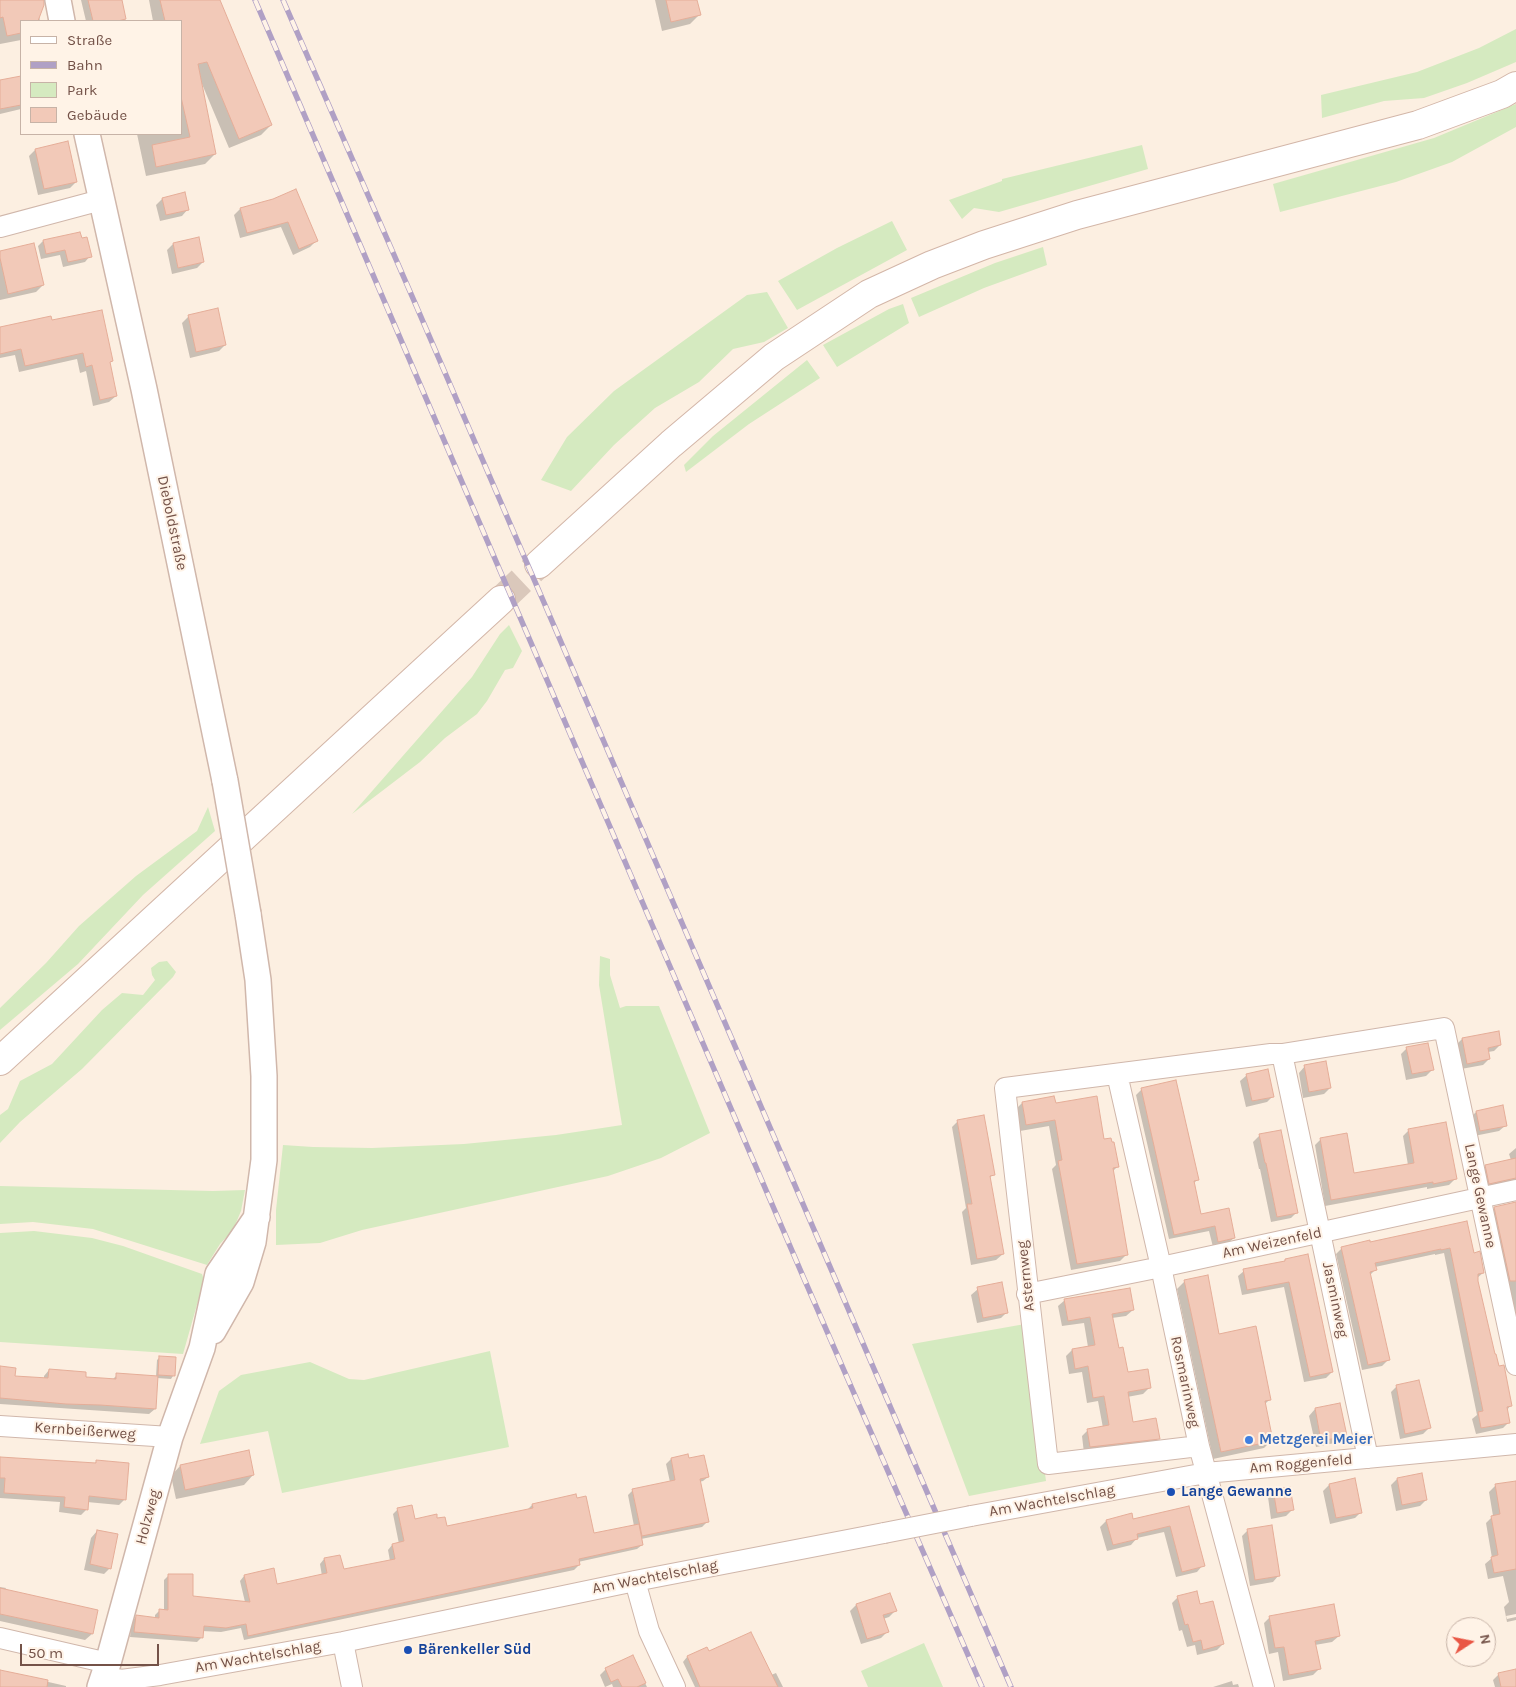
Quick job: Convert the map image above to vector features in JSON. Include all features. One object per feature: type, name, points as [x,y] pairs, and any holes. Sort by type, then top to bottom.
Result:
[{"type":"main road","points":[[539,564],[671,444],[774,357],[869,294],[932,265],[984,245],[1077,215],[1418,126],[1502,94],[1516,86]]},
{"type":"main road","points":[[0,1061],[501,600]]},
{"type":"street","points":[[58,0],[62,20]]},
{"type":"street","name":"Dieboldstraße","points":[[87,135],[150,418],[225,781],[248,914],[258,980],[264,1076],[264,1160],[258,1205]]},
{"type":"street","points":[[0,227],[102,200]]},
{"type":"street","name":"Lange Gewanne","points":[[1282,1054],[1444,1028],[1516,1365]]},
{"type":"street","points":[[1117,1074],[1282,1054]]},
{"type":"street","name":"Jasminweg","points":[[1282,1054],[1368,1458]]},
{"type":"street","name":"Asternweg","points":[[1117,1074],[1005,1088],[1027,1294],[1048,1464],[1199,1446]]},
{"type":"street","name":"Rosmarinweg","points":[[1117,1074],[1199,1446],[1264,1687]]},
{"type":"street","name":"Am Weizenfeld","points":[[1027,1294],[1516,1190]]},
{"type":"street","name":"Holzweg","points":[[104,1675],[170,1437],[202,1348],[218,1274],[258,1205]]},
{"type":"street","name":"Kernbeißerweg","points":[[0,1426],[170,1437]]},
{"type":"street","name":"Am Roggenfeld","points":[[1206,1473],[1516,1444]]},
{"type":"street","name":"Am Wachtelschlag","points":[[0,1638],[121,1680],[160,1675],[343,1642],[635,1580],[1206,1473]]},
{"type":"street","points":[[635,1580],[649,1631],[674,1687]]},
{"type":"street","points":[[343,1642],[352,1687]]},
{"type":"green space","points":[[1516,29],[1516,62],[1467,83],[1424,98],[1384,101],[1322,118],[1321,95],[1417,72],[1479,48]]},
{"type":"green space","points":[[1516,104],[1516,127],[1452,162],[1396,182],[1280,212],[1273,184],[1434,138]]},
{"type":"green space","points":[[1142,145],[1148,169],[999,212],[974,208],[962,219],[949,200],[1002,181],[1002,179]]},
{"type":"green space","points":[[892,221],[907,250],[797,310],[778,281],[837,248]]},
{"type":"green space","points":[[1043,247],[1047,265],[984,288],[919,317],[911,298],[995,263]]},
{"type":"green space","points":[[767,292],[788,328],[764,342],[733,349],[699,382],[655,408],[614,445],[571,491],[541,480],[567,437],[614,391],[747,295]]},
{"type":"green space","points":[[903,304],[909,323],[837,367],[823,345],[889,309]]},
{"type":"green space","points":[[807,360],[820,378],[749,424],[686,472],[684,465],[713,436]]},
{"type":"green space","points":[[509,625],[522,651],[513,668],[505,670],[477,714],[445,738],[420,762],[352,814],[472,677],[500,634]]},
{"type":"green space","points":[[208,807],[215,831],[143,895],[78,964],[0,1030],[0,1008],[46,963],[79,926],[136,876],[197,831]]},
{"type":"green space","points":[[600,956],[610,959],[610,975],[620,1008],[626,1006],[659,1006],[710,1133],[661,1158],[608,1176],[362,1230],[320,1243],[276,1245],[276,1210],[283,1145],[372,1148],[464,1144],[556,1135],[622,1125],[599,985]]},
{"type":"green space","points":[[167,961],[176,972],[173,977],[82,1069],[20,1122],[0,1143],[0,1115],[8,1109],[20,1081],[52,1064],[102,1010],[122,993],[143,995],[155,980],[151,968],[159,962]]},
{"type":"green space","points":[[0,1186],[213,1191],[245,1190],[241,1211],[233,1230],[220,1244],[207,1265],[93,1229],[33,1222],[0,1224]]},
{"type":"green space","points":[[34,1231],[92,1238],[123,1246],[202,1274],[204,1280],[183,1354],[0,1342],[0,1233]]},
{"type":"green space","points":[[1025,1324],[1046,1481],[969,1496],[912,1344]]},
{"type":"green space","points":[[490,1351],[509,1447],[282,1493],[268,1431],[200,1444],[219,1391],[241,1375],[310,1362],[349,1379],[364,1380]]},
{"type":"green space","points":[[924,1643],[943,1687],[868,1687],[861,1671]]},
{"type":"building","points":[[0,0],[44,0],[38,20],[20,20],[20,33],[7,36],[3,17],[0,18]]},
{"type":"building","points":[[88,0],[122,0],[126,19],[93,20]]},
{"type":"building","points":[[160,0],[220,0],[272,125],[239,139],[207,62],[198,64],[216,154],[156,167],[152,145],[190,137],[182,101],[182,20],[165,20]]},
{"type":"building","points":[[666,0],[697,0],[701,15],[671,22]]},
{"type":"building","points":[[20,76],[20,105],[0,109],[0,80]]},
{"type":"building","points":[[68,141],[77,182],[44,189],[35,149]]},
{"type":"building","points":[[296,189],[318,241],[299,249],[288,222],[247,233],[240,208],[273,199]]},
{"type":"building","points":[[185,192],[189,210],[166,215],[162,198]]},
{"type":"building","points":[[80,232],[82,238],[87,237],[92,257],[68,262],[65,250],[46,254],[43,240]]},
{"type":"building","points":[[199,237],[204,262],[178,268],[173,243]]},
{"type":"building","points":[[34,243],[44,285],[8,294],[0,251]]},
{"type":"building","points":[[218,308],[226,345],[196,352],[188,315]]},
{"type":"building","points":[[102,310],[113,361],[110,362],[117,396],[100,400],[92,365],[86,367],[83,353],[25,366],[21,349],[0,354],[0,327],[51,316],[52,320]]},
{"type":"building","points":[[1499,1031],[1501,1045],[1488,1048],[1490,1059],[1467,1064],[1462,1038]]},
{"type":"building","points":[[1428,1043],[1434,1070],[1412,1074],[1406,1047]]},
{"type":"building","points":[[1326,1061],[1331,1088],[1309,1092],[1304,1065]]},
{"type":"building","points":[[1268,1069],[1274,1097],[1252,1101],[1246,1074]]},
{"type":"building","points":[[1176,1080],[1199,1180],[1194,1181],[1201,1214],[1229,1208],[1235,1238],[1218,1242],[1215,1226],[1174,1235],[1141,1088]]},
{"type":"building","points":[[1054,1096],[1056,1103],[1097,1096],[1104,1139],[1111,1138],[1112,1142],[1114,1142],[1119,1167],[1113,1168],[1128,1255],[1077,1264],[1058,1161],[1062,1160],[1055,1120],[1026,1125],[1022,1102]]},
{"type":"building","points":[[1503,1105],[1507,1126],[1480,1131],[1476,1111]]},
{"type":"building","points":[[984,1115],[995,1175],[990,1176],[1004,1254],[977,1259],[967,1204],[972,1204],[957,1120]]},
{"type":"building","points":[[1446,1122],[1457,1179],[1331,1200],[1320,1138],[1347,1133],[1354,1173],[1414,1163],[1408,1129]]},
{"type":"building","points":[[1281,1130],[1298,1213],[1277,1217],[1259,1134]]},
{"type":"building","points":[[1516,1158],[1516,1178],[1489,1184],[1485,1165]]},
{"type":"building","points":[[1516,1202],[1516,1281],[1510,1281],[1494,1207]]},
{"type":"building","points":[[1467,1221],[1474,1253],[1480,1251],[1484,1273],[1478,1274],[1478,1281],[1495,1354],[1499,1366],[1504,1365],[1512,1406],[1507,1407],[1510,1423],[1481,1428],[1478,1412],[1483,1411],[1450,1248],[1375,1263],[1377,1270],[1370,1272],[1390,1360],[1368,1365],[1341,1247]]},
{"type":"building","points":[[1308,1254],[1333,1372],[1310,1377],[1289,1282],[1247,1290],[1243,1269],[1285,1261],[1285,1259]]},
{"type":"building","points":[[1208,1275],[1219,1334],[1256,1326],[1271,1400],[1265,1401],[1273,1441],[1221,1452],[1184,1280]]},
{"type":"building","points":[[1002,1282],[1008,1313],[983,1318],[977,1287]]},
{"type":"building","points":[[1130,1288],[1134,1310],[1112,1314],[1119,1348],[1123,1347],[1128,1372],[1148,1369],[1151,1388],[1128,1392],[1133,1422],[1156,1418],[1160,1439],[1090,1447],[1087,1429],[1109,1425],[1104,1396],[1093,1398],[1088,1366],[1075,1369],[1072,1349],[1095,1345],[1090,1317],[1068,1321],[1064,1299]]},
{"type":"building","points":[[159,1356],[176,1357],[175,1376],[158,1375]]},
{"type":"building","points":[[0,1366],[16,1368],[15,1376],[48,1378],[49,1369],[86,1372],[86,1377],[116,1379],[116,1373],[158,1376],[156,1409],[0,1398]]},
{"type":"building","points":[[1419,1380],[1431,1428],[1405,1434],[1396,1385]]},
{"type":"building","points":[[1340,1403],[1347,1436],[1321,1441],[1315,1408]]},
{"type":"building","points":[[249,1450],[254,1475],[185,1490],[180,1465]]},
{"type":"building","points":[[688,1454],[689,1458],[704,1455],[709,1477],[700,1479],[709,1522],[642,1536],[632,1489],[675,1480],[671,1458]]},
{"type":"building","points":[[0,1457],[96,1463],[96,1460],[129,1463],[126,1500],[89,1496],[88,1510],[64,1507],[65,1497],[4,1493],[5,1478],[0,1478]]},
{"type":"building","points":[[1422,1473],[1427,1500],[1402,1505],[1397,1478]]},
{"type":"building","points":[[1355,1478],[1362,1513],[1336,1518],[1329,1484]]},
{"type":"building","points":[[1516,1481],[1516,1569],[1494,1573],[1491,1557],[1498,1555],[1491,1516],[1500,1514],[1495,1484]]},
{"type":"building","points":[[1290,1487],[1294,1510],[1277,1513],[1273,1489]]},
{"type":"building","points":[[576,1494],[577,1498],[586,1496],[594,1533],[639,1524],[643,1545],[579,1559],[580,1565],[248,1636],[246,1624],[226,1628],[204,1626],[203,1638],[134,1632],[136,1615],[159,1618],[159,1609],[168,1610],[168,1574],[193,1574],[193,1596],[250,1602],[244,1575],[274,1568],[277,1584],[327,1573],[324,1558],[340,1555],[344,1569],[395,1559],[392,1544],[404,1541],[397,1508],[412,1505],[415,1519],[437,1514],[437,1518],[445,1517],[447,1526],[533,1508],[532,1504]]},
{"type":"building","points":[[1189,1506],[1205,1566],[1182,1572],[1170,1526],[1137,1534],[1138,1539],[1113,1545],[1106,1520],[1132,1513],[1133,1519]]},
{"type":"building","points":[[1272,1525],[1280,1576],[1255,1580],[1247,1529]]},
{"type":"building","points":[[97,1530],[118,1534],[111,1569],[90,1564]]},
{"type":"building","points":[[0,1588],[98,1610],[93,1634],[0,1614]]},
{"type":"building","points":[[1197,1591],[1200,1604],[1213,1601],[1224,1644],[1203,1650],[1201,1640],[1193,1642],[1188,1624],[1185,1625],[1177,1596]]},
{"type":"building","points":[[890,1593],[897,1611],[883,1615],[889,1632],[867,1639],[856,1604]]},
{"type":"building","points":[[1334,1604],[1340,1636],[1315,1641],[1321,1669],[1289,1675],[1284,1647],[1275,1648],[1269,1616]]},
{"type":"building","points":[[751,1632],[778,1687],[700,1687],[687,1656],[707,1647],[709,1651]]},
{"type":"building","points":[[633,1655],[646,1683],[637,1687],[622,1687],[618,1679],[611,1682],[605,1668]]},
{"type":"building","points":[[1516,1669],[1516,1687],[1501,1687],[1498,1673]]},
{"type":"building","points":[[0,1670],[48,1680],[47,1687],[0,1687]]},
{"type":"tunnel","points":[[501,600],[539,564]]},
{"type":"railway","points":[[255,0],[802,1274],[982,1687]]},
{"type":"railway","points":[[283,0],[1011,1687]]},
{"type":"place","name":"Metzgerei Meier","points":[[1249,1440]]},
{"type":"place","name":"Lange Gewanne","points":[[1171,1492]]},
{"type":"place","name":"Bärenkeller Süd","points":[[408,1650]]}]
